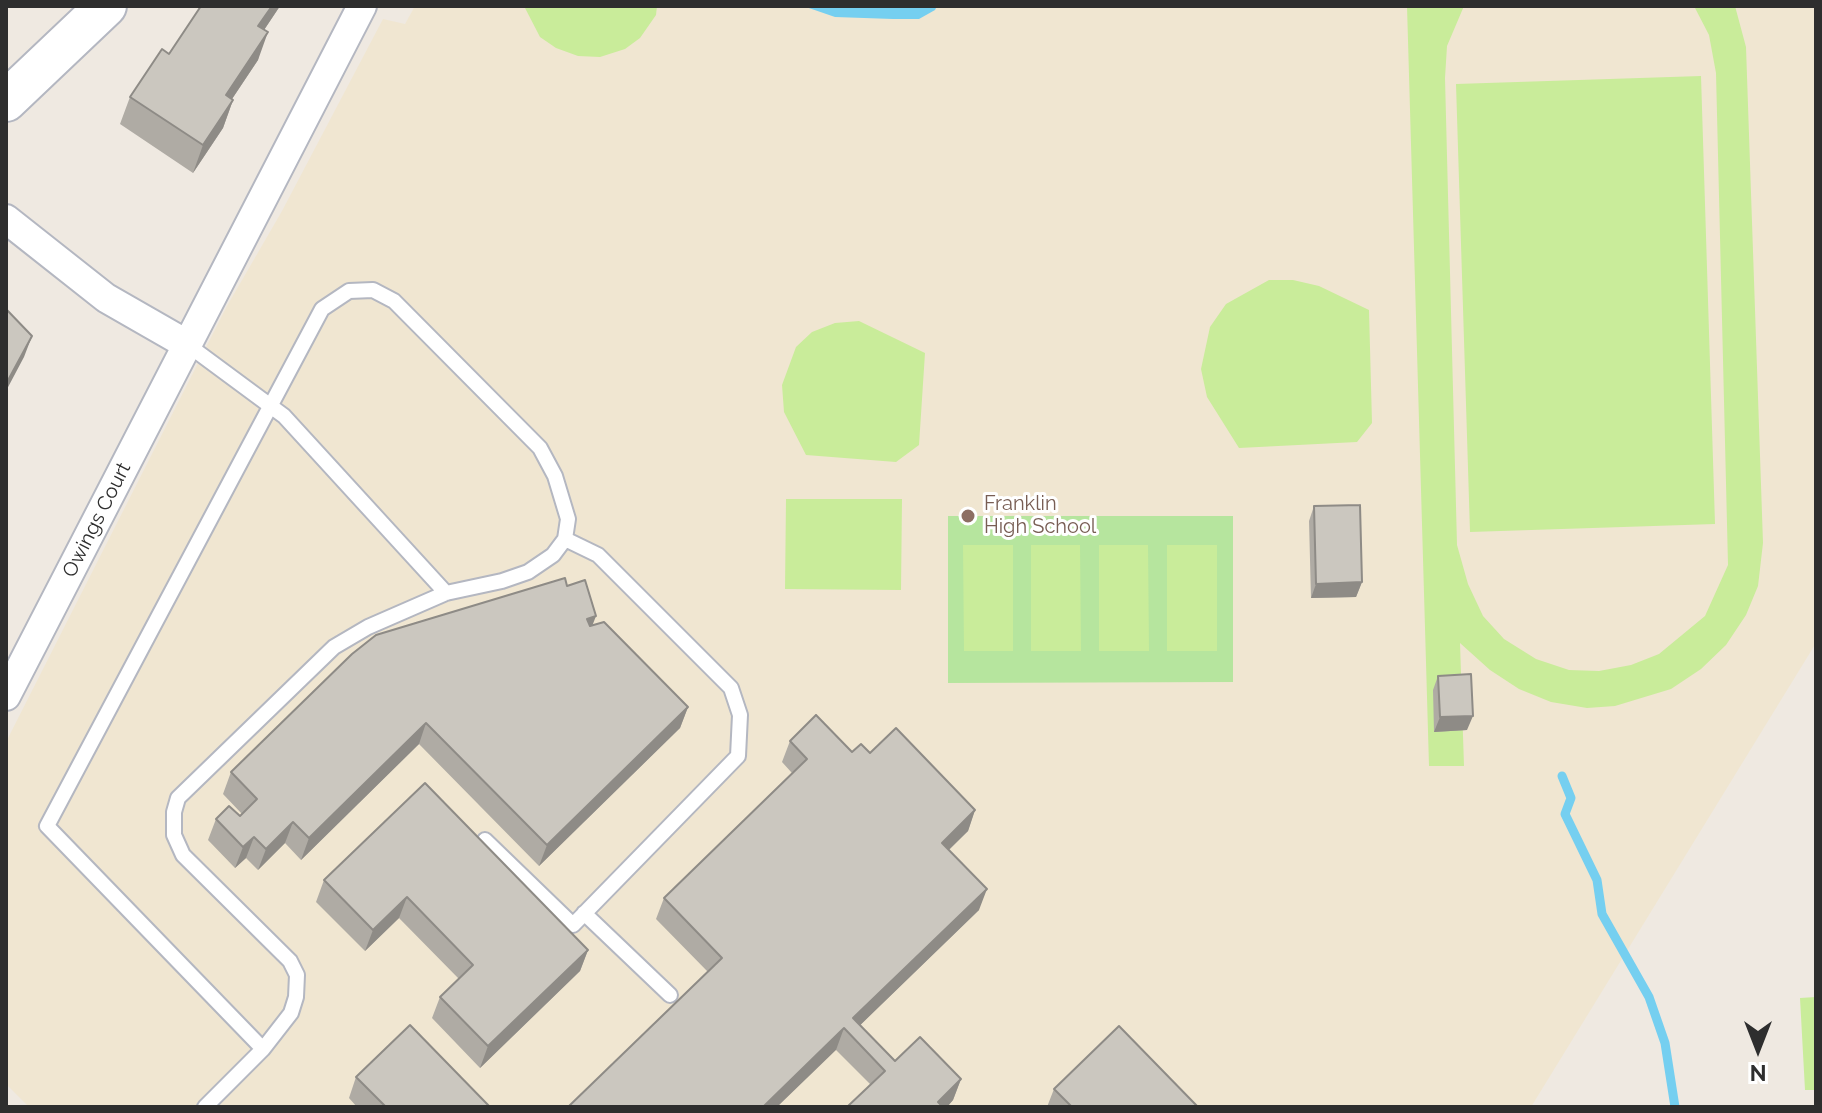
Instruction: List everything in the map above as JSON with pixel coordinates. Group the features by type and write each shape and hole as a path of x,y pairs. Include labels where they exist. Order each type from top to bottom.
{"main road":[{"path":"6,101 106,6"}],"street":[{"name":"Owings Court","path":"6,696 362,6"},
{"path":"6,219 106,298 188,345"}],"lane":[{"path":"205,1107 263,1049 291,1013 296,997 297,975 290,961 183,855 174,835 174,812 178,798 334,647 368,627 446,593 528,572 553,555 565,539 568,519 555,476 540,448 394,301 373,290 349,291 322,309 269,402 47,826 263,1049"},
{"path":"188,345 269,402 446,593"},
{"path":"485,840 573,925 738,756 740,715 731,688 598,555 565,539"},
{"path":"584,913 670,995"}],"shaded area":[{"name":"Franklin High School","path":"415,6 1816,6 1816,643 1531,1107 29,1107 6,1084 6,742 227,306 282,211 383,19 405,24"}],"green space":[{"path":"524,6 657,6 656,15 640,38 625,49 600,57 578,56 556,48 540,37"},
{"path":"1407,6 1464,6 1447,46 1445,78 1457,545 1468,584 1483,616 1504,639 1536,659 1569,670 1599,671 1631,665 1659,654 1705,616 1728,565 1716,73 1709,35 1694,6 1735,6 1746,47 1763,543 1758,586 1746,615 1726,645 1701,669 1671,689 1615,706 1587,708 1551,702 1519,689 1490,670 1460,643 1464,766 1429,766"},
{"path":"1701,76 1715,524 1470,532 1456,84"},
{"path":"1269,280 1293,280 1319,286 1369,310 1372,423 1357,442 1239,448 1207,397 1201,369 1210,327 1226,304"},
{"path":"859,321 925,353 919,445 896,462 806,455 784,412 782,385 796,347 812,332 835,323"},
{"path":"786,499 902,499 901,590 785,589"},
{"path":"948,516 1233,516 1233,682 948,683"},
{"path":"963,545 1013,545 1013,651 964,651"},
{"path":"1031,545 1080,545 1081,651 1031,651"},
{"path":"1099,545 1148,545 1149,651 1099,651"},
{"path":"1167,545 1217,545 1217,651 1167,651"},
{"path":"1816,997 1816,1090 1805,1090 1800,998"}],"water":[{"path":"803,6 937,6 919,19 893,19 835,17"}],"building":[{"path":"201,6 272,6 258,26 268,32 226,95 233,100 203,145 130,97 162,49 169,54"},
{"path":"6,309 32,336 6,384"},
{"path":"1360,505 1362,582 1316,584 1314,506"},
{"path":"565,578 567,586 585,580 596,616 587,619 590,626 604,622 688,707 547,845 426,723 309,838 293,822 266,849 254,837 243,847 216,819 229,806 240,816 257,799 231,772 352,654 376,635"},
{"path":"1471,674 1473,716 1440,717 1438,676"},
{"path":"816,715 852,752 861,744 870,753 896,728 975,810 942,843 987,889 853,1018 895,1061 920,1037 961,1079 938,1102 943,1107 847,1107 885,1071 844,1028 763,1107 568,1107 722,958 664,898 807,759 790,741"},
{"path":"425,783 588,950 488,1046 440,997 473,965 407,897 373,930 324,880"},
{"path":"410,1025 490,1107 386,1107 356,1077"},
{"path":"1119,1026 1198,1107 1072,1107 1054,1089"}],"waterway":[{"path":"1562,776 1571,798 1565,814 1597,880 1602,914 1649,997 1665,1043 1675,1107"}],"place":[{"name":"Franklin High School","path":"968,516"}]}
